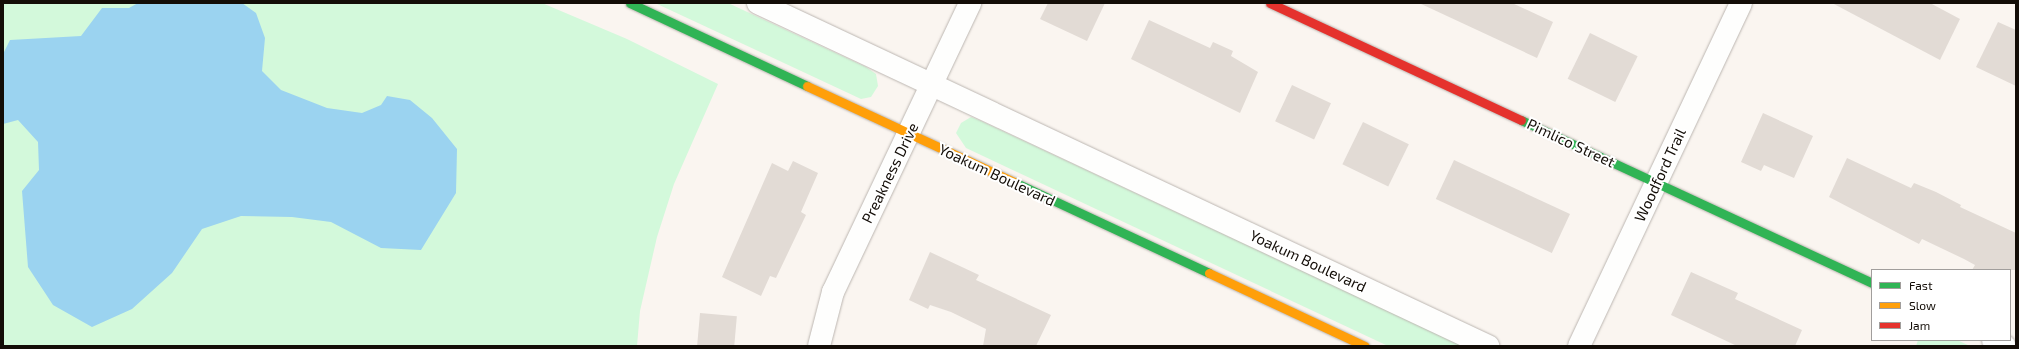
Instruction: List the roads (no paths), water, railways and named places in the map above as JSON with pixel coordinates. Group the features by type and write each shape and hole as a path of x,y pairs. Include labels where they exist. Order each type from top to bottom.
{"street":[{"name":"Yoakum Boulevard","path":"630,3 1364,346"},
{"name":"Yoakum Boulevard","path":"758,3 933,83 1488,346"},
{"name":"Preakness Drive","path":"819,346 833,292 970,3"},
{"name":"Pimlico Street","path":"1270,3 1871,284"},
{"name":"Woodford Trail","path":"1579,346 1657,183 1740,3"},
{"path":"1995,341 2005,346"}],"water":[{"path":"138,3 242,3 256,13 265,38 262,71 281,90 327,108 362,113 381,105 387,96 410,100 432,118 457,149 456,193 421,250 381,248 331,222 292,217 241,216 202,229 172,273 132,309 92,327 53,305 28,267 22,191 39,170 38,142 18,120 3,124 3,54 10,40 81,36 102,8 129,8"}]}
